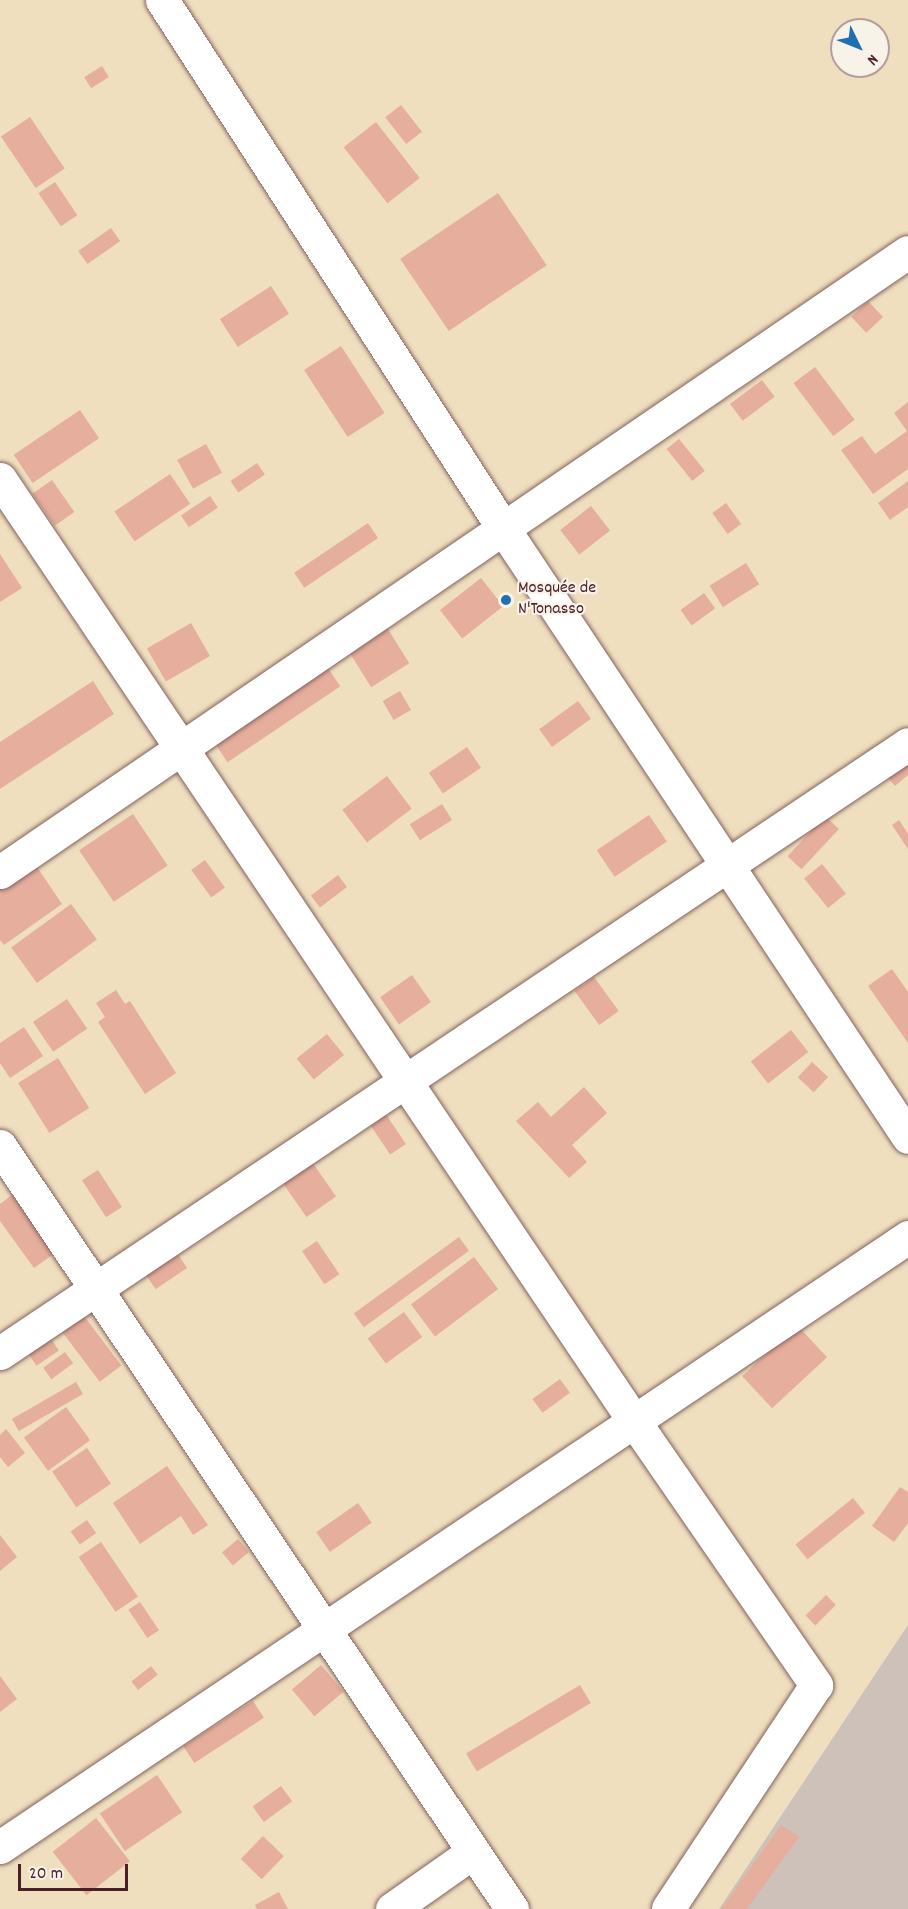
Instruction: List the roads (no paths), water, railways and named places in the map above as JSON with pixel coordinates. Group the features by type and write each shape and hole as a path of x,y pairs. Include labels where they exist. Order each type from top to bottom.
{"street":[{"path":"162,0 503,528 908,1137"},
{"path":"0,872 908,252"},
{"path":"0,479 634,1420 816,1685 668,1909"},
{"path":"0,1353 908,744"},
{"path":"0,1146 512,1909"},
{"path":"0,1847 908,1237"},
{"path":"392,1909 474,1852"}],"place":[{"name":"Mosquée de N'Tonasso","path":"506,600"}]}
